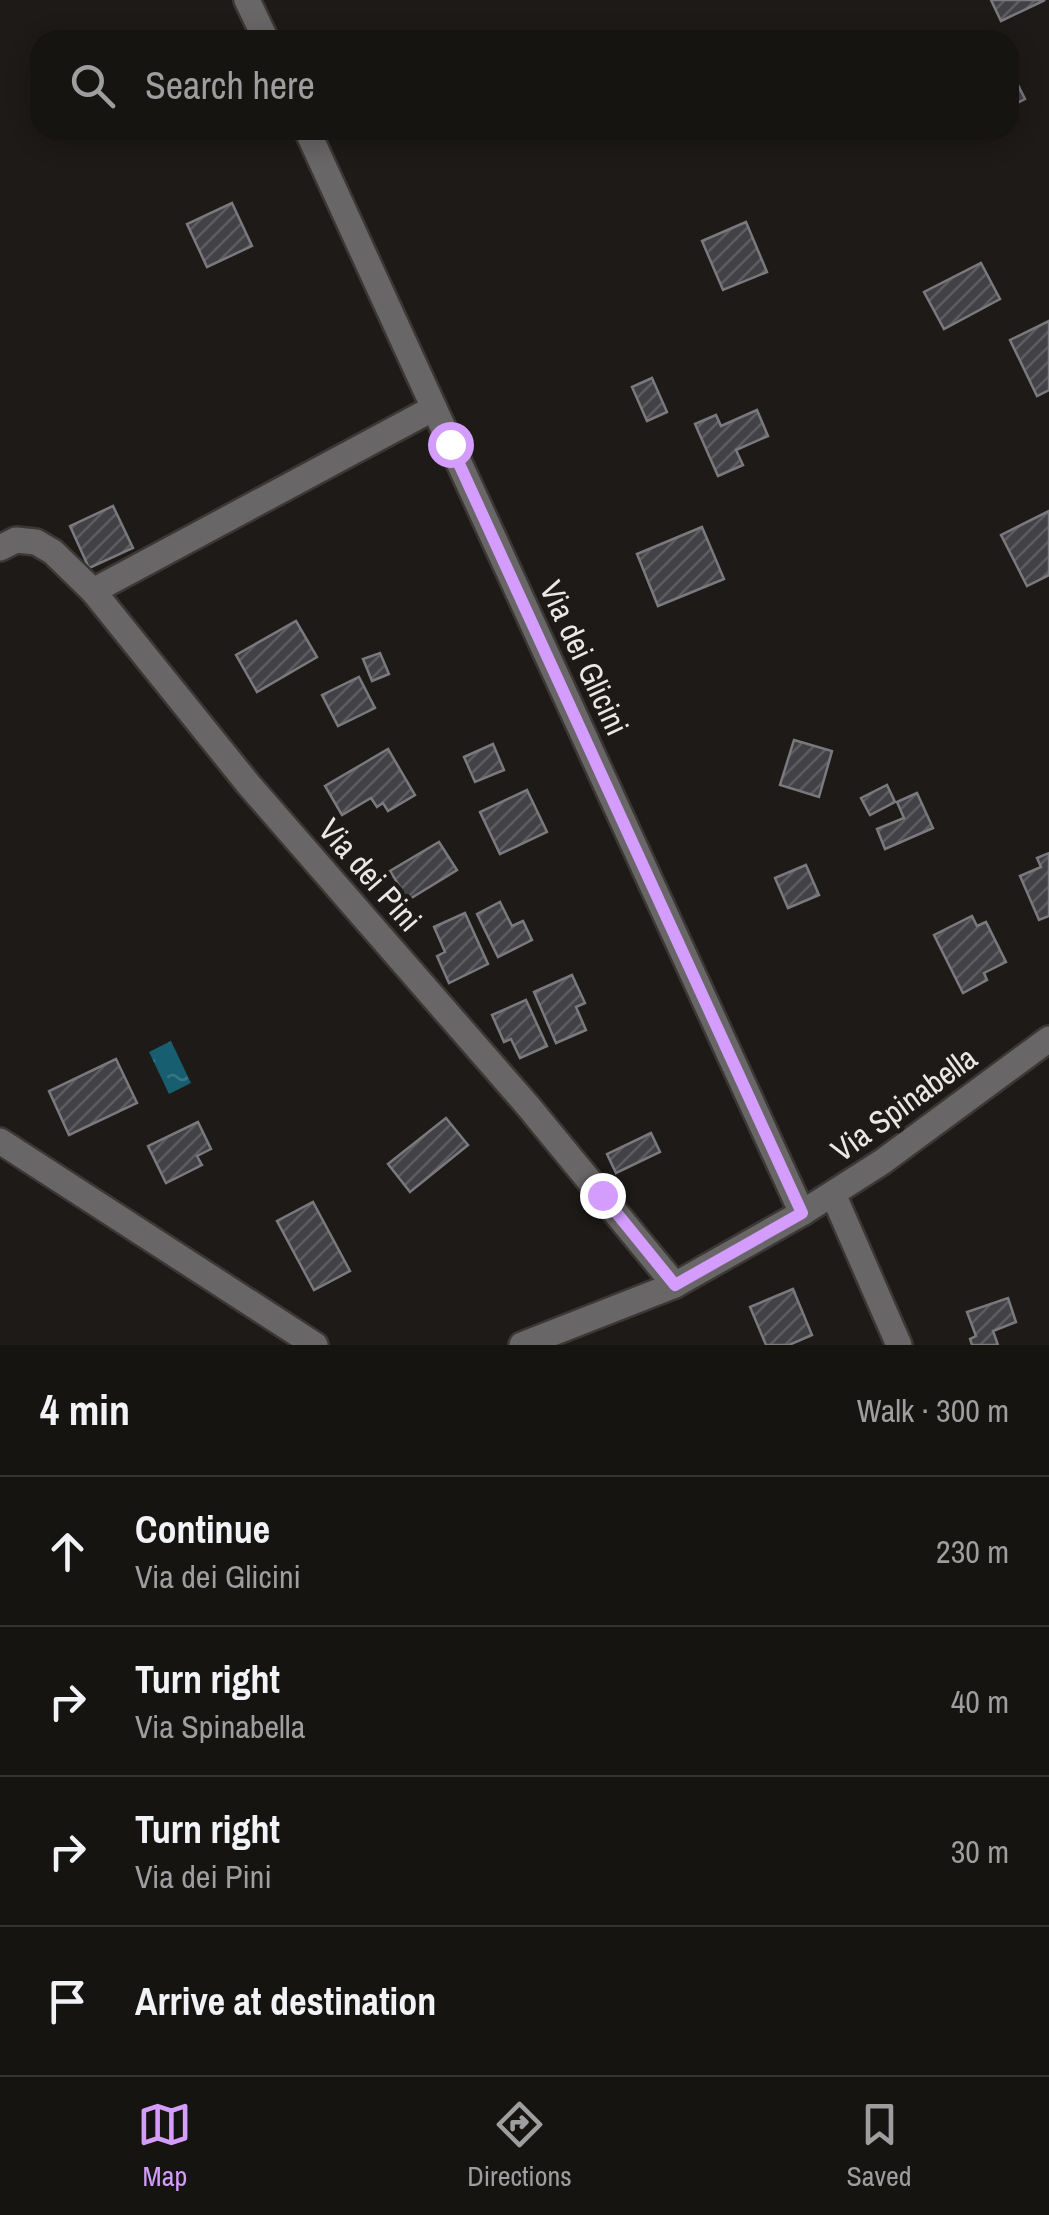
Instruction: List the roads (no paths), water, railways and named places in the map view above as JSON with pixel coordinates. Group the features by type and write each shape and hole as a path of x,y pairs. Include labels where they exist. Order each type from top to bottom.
{"street":[{"path":"247,0 261,30"},
{"name":"Via dei Glicini","path":"312,140 802,1213"},
{"path":"92,591 434,408"},
{"name":"Via dei Pini","path":"0,548 20,540 36,542 61,559 92,591 240,775 528,1106 675,1285"},
{"name":"Via Spinabella","path":"522,1345 675,1285 802,1213 882,1162 1049,1039"},
{"path":"0,1141 315,1345"},
{"path":"833,1194 899,1345"}],"water":[{"path":"171,1041 191,1083 169,1094 149,1052"}]}
